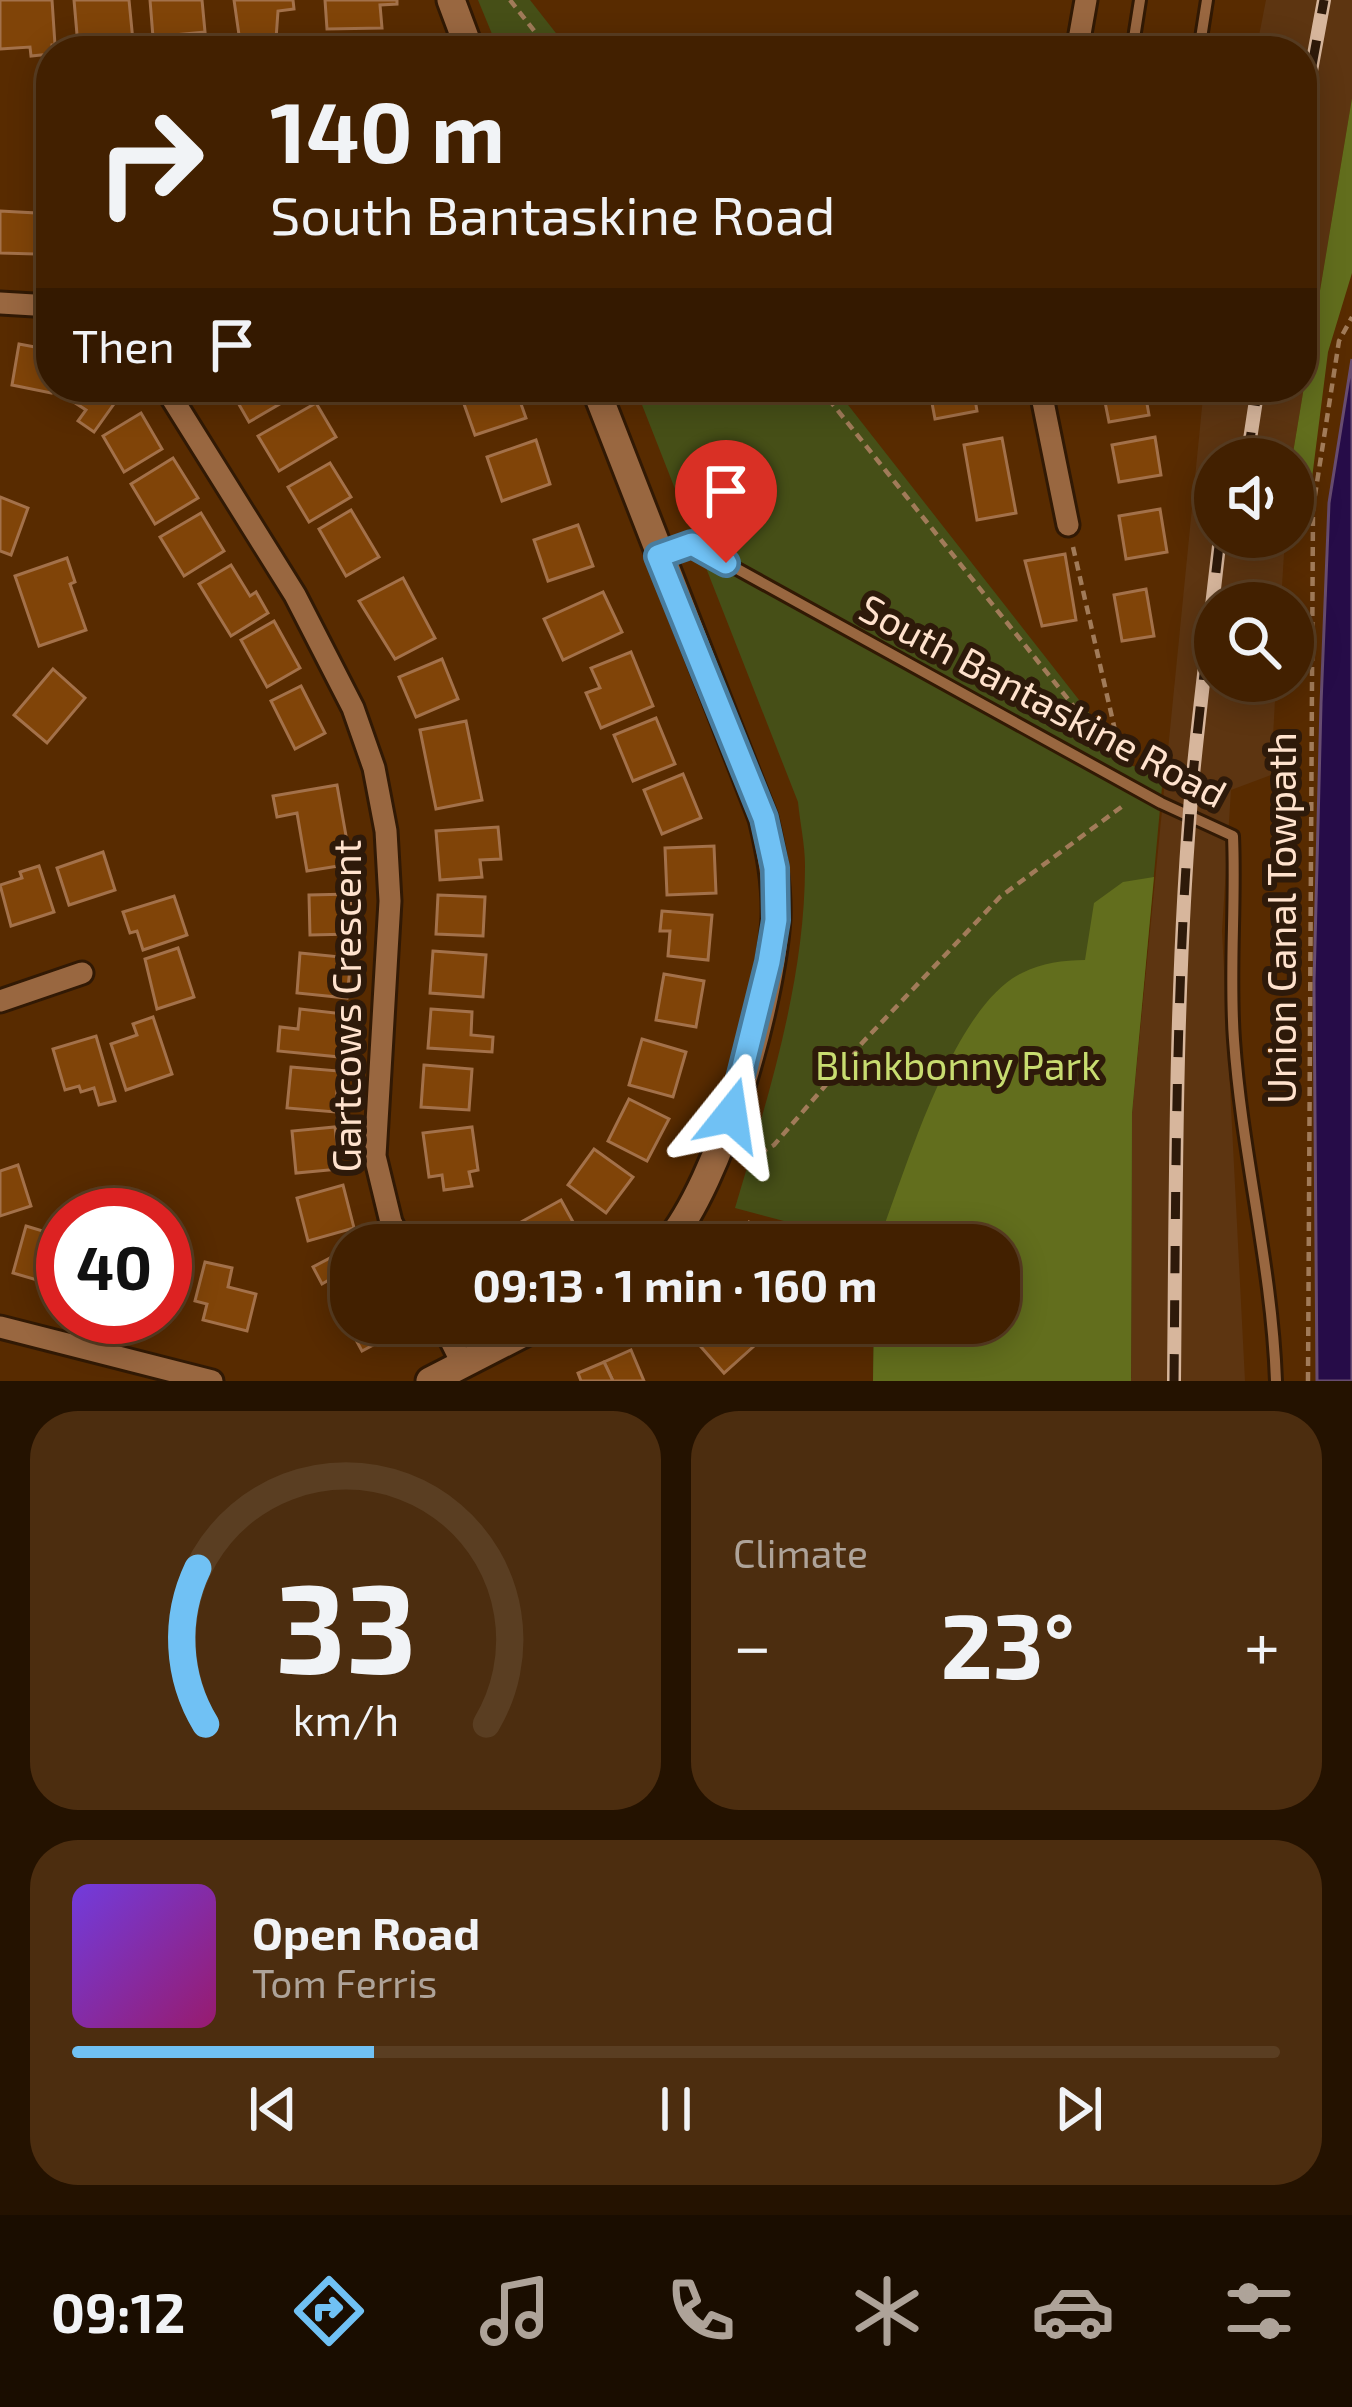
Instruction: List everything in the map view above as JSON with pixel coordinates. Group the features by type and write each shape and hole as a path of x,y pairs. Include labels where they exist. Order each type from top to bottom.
{"street":[{"path":"451,0 464,36"},
{"path":"1080,36 1086,0"},
{"path":"0,303 36,305"},
{"name":"Gartcows Crescent","path":"175,402 295,596 353,708 374,768 386,831 390,901 375,1156 392,1224"},
{"path":"601,402 764,818 775,868 776,920 731,1115 704,1186 680,1224"},
{"path":"1043,402 1068,525"},
{"path":"1033,479 1058,474"},
{"path":"0,1001 82,973"},
{"path":"3,1326 212,1381"},
{"path":"453,1373 505,1344"}],"lane":[{"path":"1134,36 1140,0"},
{"path":"1201,36 1207,0"},
{"name":"South Bantaskine Road","path":"658,556 692,544 1142,791 1233,836 1234,1040 1241,1115 1264,1250 1276,1381"}],"path":[{"path":"510,0 538,36"},
{"name":"Union Canal Towpath","path":"1308,1381 1313,508 1339,341 1352,317"},
{"path":"830,402 1115,758 1117,739 1068,525"},
{"path":"704,1186 774,1145 863,1042 1000,898 1142,791"}],"shaded area":[{"path":"1266,0 1352,0 1352,98 1317,309 1317,36 1259,36"},
{"path":"1352,359 1352,1381 1317,1381 1314,983 1321,704 1329,503"},
{"path":"1203,402 1301,402 1295,438 1199,438"},
{"path":"1194,488 1194,558 1284,558 1282,582 1194,582 1194,702 1275,702 1271,775 1231,790 1222,931 1245,1381 1131,1381 1132,1113"}],"green space":[{"path":"478,0 530,0 558,36 493,36"},
{"path":"1352,98 1352,273 1328,352 1314,462 1314,438 1295,438 1301,402 1317,402 1317,309"},
{"name":"Blinkbonny Park","path":"641,402 846,402 1130,765 1163,776 1132,1113 1131,1381 873,1381 874,1344 1020,1344 1020,1224 796,1224 735,1208 792,996 803,909 798,802"},
{"path":"1154,877 1132,1113 1131,1381 873,1381 874,1344 1020,1344 1020,1224 885,1224 934,1095 973,1020 1022,973 1085,960 1094,903 1123,882"}],"building":[{"path":"0,0 52,0 54,36 36,36 36,56 31,56 30,47 0,49"},
{"path":"74,0 129,0 133,36 77,36"},
{"path":"150,0 202,0 205,32 153,36"},
{"path":"234,0 293,0 294,9 278,11 276,36 239,36"},
{"path":"325,0 397,0 397,4 380,5 382,28 327,29"},
{"path":"0,211 36,213 35,254 0,253"},
{"path":"19,344 36,347 36,390 12,385"},
{"path":"74,402 115,402 94,432 78,421 86,410"},
{"path":"238,402 283,402 249,422"},
{"path":"463,402 520,402 526,418 475,435"},
{"path":"932,402 976,402 977,411 935,419"},
{"path":"1105,402 1147,402 1149,415 1109,422"},
{"path":"316,403 336,437 279,471 258,436"},
{"path":"141,413 162,449 124,472 103,436"},
{"path":"1155,437 1161,475 1119,482 1112,445"},
{"path":"1002,438 1016,513 977,520 964,445"},
{"path":"536,440 550,484 502,501 487,457"},
{"path":"173,458 198,498 155,524 131,484"},
{"path":"330,463 351,497 309,522 288,487"},
{"path":"0,497 28,508 11,555 0,551"},
{"path":"1160,509 1167,552 1126,559 1119,516"},
{"path":"351,510 379,557 346,576 319,529"},
{"path":"201,513 224,551 184,576 160,537"},
{"path":"578,525 593,566 548,581 534,540"},
{"path":"1065,554 1076,620 1042,626 1025,561"},
{"path":"67,558 75,582 70,584 86,630 39,646 15,576"},
{"path":"231,565 250,596 256,592 268,613 231,636 199,584"},
{"path":"403,578 435,638 395,659 359,601"},
{"path":"1146,589 1154,636 1122,641 1114,595"},
{"path":"603,592 622,632 563,660 544,619"},
{"path":"274,621 300,668 267,687 241,640"},
{"path":"631,652 653,706 601,728 586,693 600,688 591,668"},
{"path":"442,659 458,699 416,717 399,677"},
{"path":"53,669 85,698 47,743 14,715"},
{"path":"301,686 325,733 295,749 271,701"},
{"path":"656,718 675,764 633,781 614,735"},
{"path":"466,721 482,800 436,809 420,730"},
{"path":"683,774 701,818 662,834 644,790"},
{"path":"337,785 351,864 307,871 297,813 277,817 273,796"},
{"path":"498,827 501,859 480,860 482,877 440,880 436,831"},
{"path":"714,846 716,893 667,895 665,848"},
{"path":"103,852 115,890 69,905 57,868"},
{"path":"39,866 54,912 11,926 0,885"},
{"path":"351,894 352,934 310,935 309,895"},
{"path":"438,895 485,897 483,936 436,934"},
{"path":"174,896 187,935 143,950 123,912"},
{"path":"662,911 712,915 708,960 668,956 670,931 660,931"},
{"path":"178,948 194,997 157,1009 145,959"},
{"path":"433,951 486,955 483,997 430,993"},
{"path":"300,953 351,958 347,998 297,993"},
{"path":"664,974 704,981 696,1027 656,1020"},
{"path":"300,1009 344,1014 340,1057 278,1051 280,1027 298,1029"},
{"path":"431,1009 472,1012 471,1035 493,1037 492,1052 428,1048"},
{"path":"153,1017 172,1074 126,1090 111,1044 137,1035 133,1024"},
{"path":"96,1036 115,1101 99,1105 94,1088 65,1090 53,1049"},
{"path":"642,1039 686,1052 673,1097 629,1085"},
{"path":"424,1065 472,1069 469,1110 421,1107"},
{"path":"291,1067 339,1071 335,1112 287,1108"},
{"path":"629,1099 669,1119 647,1161 608,1141"},
{"path":"335,1127 340,1169 296,1173 292,1131"},
{"path":"472,1127 478,1170 469,1172 472,1186 444,1190 442,1175 429,1177 423,1133"},
{"path":"594,1149 633,1177 606,1213 568,1185"},
{"path":"18,1165 31,1206 0,1216 0,1171"},
{"path":"343,1185 353,1224 330,1224 330,1235 308,1241 297,1198"},
{"path":"561,1200 574,1224 522,1224"},
{"path":"26,1226 36,1229 36,1280 13,1273"},
{"path":"330,1258 330,1279 322,1284 313,1267"},
{"path":"205,1262 232,1268 228,1287 256,1294 247,1331 203,1320 207,1304 195,1301"},
{"path":"698,1344 750,1344 753,1347 724,1373"},
{"path":"631,1350 644,1381 613,1381 604,1362"},
{"path":"604,1362 613,1381 581,1381 578,1373"}],"railway":[{"path":"1317,38 1324,0"},
{"path":"1250,438 1256,402"},
{"path":"1174,1381 1183,926 1193,775 1218,558"}],"route":[{"path":"726,563 692,544 658,556 764,818 775,868 776,920 769,962 731,1115"}]}
